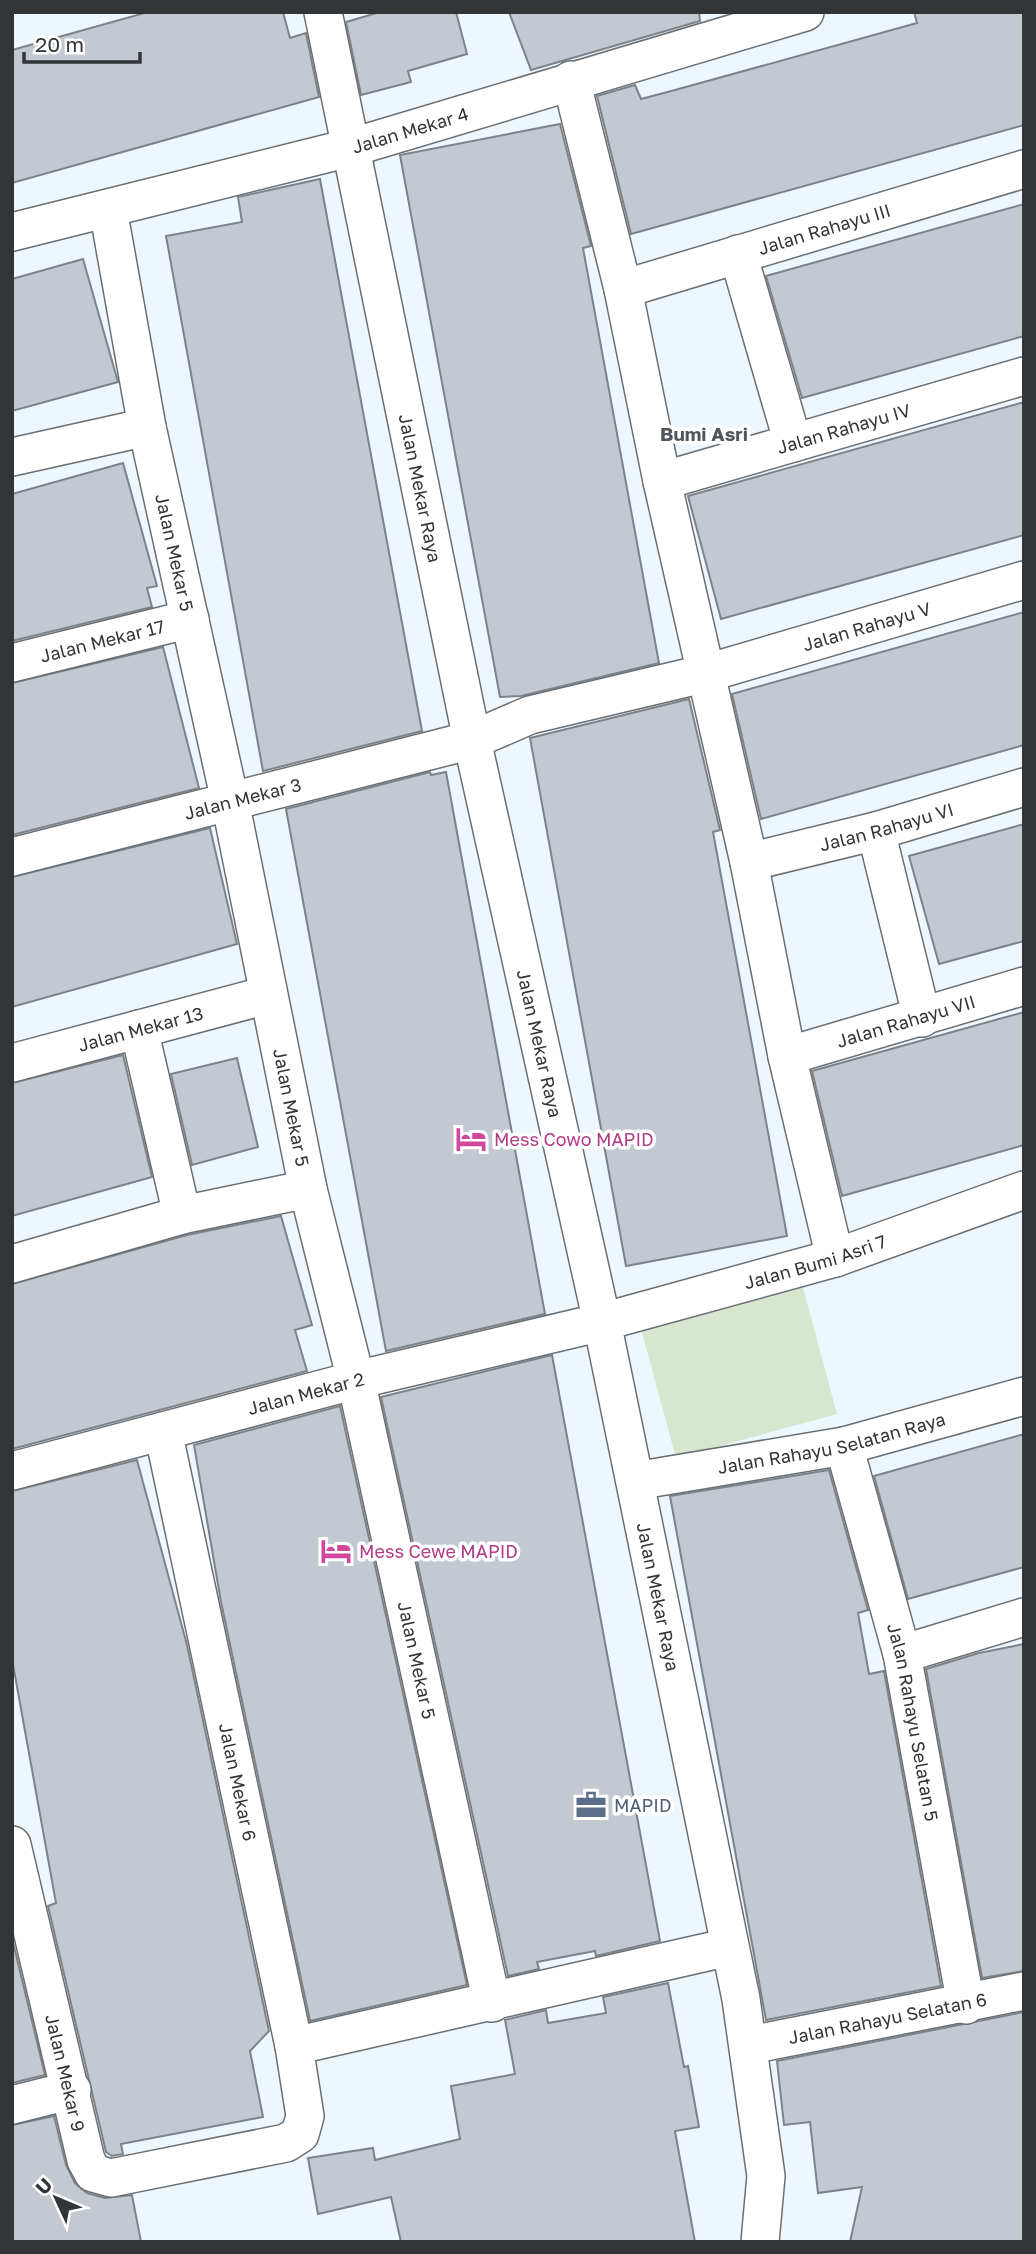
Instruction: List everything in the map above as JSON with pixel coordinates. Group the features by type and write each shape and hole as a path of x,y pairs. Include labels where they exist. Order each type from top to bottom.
{"street":[{"name":"Jalan Mekar Raya","path":"323,12 353,147 384,317 472,740 602,1322 750,2045 766,2176 760,2242"},
{"name":"Jalan Mekar 4","path":"12,232 353,147 571,80 717,25 805,12"},
{"path":"571,80 623,289 662,481 749,862 787,1056 835,1258"},
{"name":"Jalan Rahayu III","path":"623,289 1024,169"},
{"name":"Jalan Mekar 5","path":"108,209 147,426 230,801 308,1189 356,1380 492,2003"},
{"path":"738,254 793,443"},
{"name":"Jalan Rahayu IV","path":"662,481 1024,376"},
{"path":"12,457 147,426"},
{"name":"Jalan Rahayu V","path":"472,740 530,715 707,673 1024,580"},
{"name":"Jalan Mekar 17","path":"12,663 190,619"},
{"name":"Jalan Mekar 3","path":"12,858 472,740"},
{"name":"Jalan Rahayu VI","path":"749,862 876,831 1024,787"},
{"path":"876,831 922,1018"},
{"name":"Jalan Rahayu VII","path":"787,1056 1024,986"},
{"name":"Jalan Mekar 13","path":"12,1063 267,995"},
{"path":"139,1029 182,1215"},
{"path":"12,1264 182,1215 308,1189"},
{"name":"Jalan Bumi Asri 7","path":"602,1322 835,1258 1024,1190"},
{"name":"Jalan Mekar 2","path":"12,1471 356,1380 602,1322"},
{"name":"Jalan Rahayu Selatan Raya","path":"635,1481 844,1446 1024,1396"},
{"name":"Jalan Mekar 6","path":"163,1431 294,2046 305,2116 300,2134"},
{"name":"Jalan Rahayu Selatan 5","path":"844,1446 902,1654 966,2005"},
{"path":"902,1654 1024,1617"},
{"name":"Jalan Mekar 9","path":"12,1845 16,1885 72,2090 86,2160 93,2173 111,2178 286,2143 300,2134"},
{"path":"294,2046 729,1947"},
{"name":"Jalan Rahayu Selatan 6","path":"750,2045 966,2005 1024,1991"},
{"path":"12,2105 72,2090"}],"green space":[{"path":"801,1280 837,1414 676,1458 640,1325"}],"building":[{"path":"148,12 283,12 290,38 306,33 319,97 12,183 12,50"},
{"path":"380,12 456,12 467,54 408,71 411,82 361,95 346,22"},
{"path":"509,12 699,12 700,21 531,70"},
{"path":"914,12 1024,12 1024,125 631,234 597,96 635,85 641,99 675,90 917,23"},
{"path":"560,124 591,246 583,248 659,663 521,696 500,697 400,155"},
{"path":"320,179 422,731 263,771 166,236 242,222 238,197"},
{"path":"1024,204 1024,336 802,398 766,276"},
{"path":"83,259 118,382 12,411 12,279"},
{"path":"1024,402 1024,535 721,619 688,496"},
{"path":"123,463 157,586 147,588 152,607 12,641 12,494"},
{"path":"1024,612 1024,745 761,819 732,694"},
{"path":"163,647 199,788 12,835 12,683"},
{"path":"689,699 720,830 713,832 787,1236 626,1266 530,738"},
{"path":"430,772 431,775 446,772 545,1314 386,1351 286,809"},
{"path":"1024,824 1024,941 939,964 909,856"},
{"path":"210,828 237,944 12,1007 12,877"},
{"path":"1024,1012 1024,1145 842,1196 812,1071"},
{"path":"123,1055 152,1177 12,1216 12,1083"},
{"path":"237,1058 258,1147 192,1165 171,1074"},
{"path":"281,1216 312,1325 295,1330 307,1371 12,1449 12,1284 187,1235"},
{"path":"552,1355 660,1941 596,1956 595,1951 537,1962 539,1969 508,1976 381,1397"},
{"path":"340,1406 467,1985 310,2021 221,1602 194,1445"},
{"path":"1024,1434 1024,1567 908,1599 874,1476"},
{"path":"137,1460 187,1645 269,2031 250,2051 263,2117 121,2144 123,2154 112,2156 106,2152 48,1906 56,1903 12,1659 12,1491"},
{"path":"829,1470 868,1610 858,1613 869,1674 884,1671 941,1986 766,2020 670,1496"},
{"path":"1024,1644 1024,1971 982,1978 926,1669 979,1653"},
{"path":"12,1938 45,2075 12,2083"},
{"path":"668,1983 699,2127 675,2131 695,2242 401,2242 391,2197 318,2214 308,2158 373,2148 375,2160 460,2139 451,2086 515,2074 505,2020 546,2010 548,2023 606,2013 603,1997"},
{"path":"1024,2012 1024,2242 850,2242 862,2187 818,2193 810,2122 784,2125 777,2061"},
{"path":"54,2116 66,2165 75,2183 87,2193 105,2198 132,2195 141,2242 12,2242 12,2125"}],"place":[{"name":"Mess Cowo MAPID","path":"471,1139"},
{"name":"Mess Cewe MAPID","path":"336,1551"},
{"name":"MAPID","path":"591,1805"}],"district":[{"name":"Bumi Asri","path":"704,433"}]}
